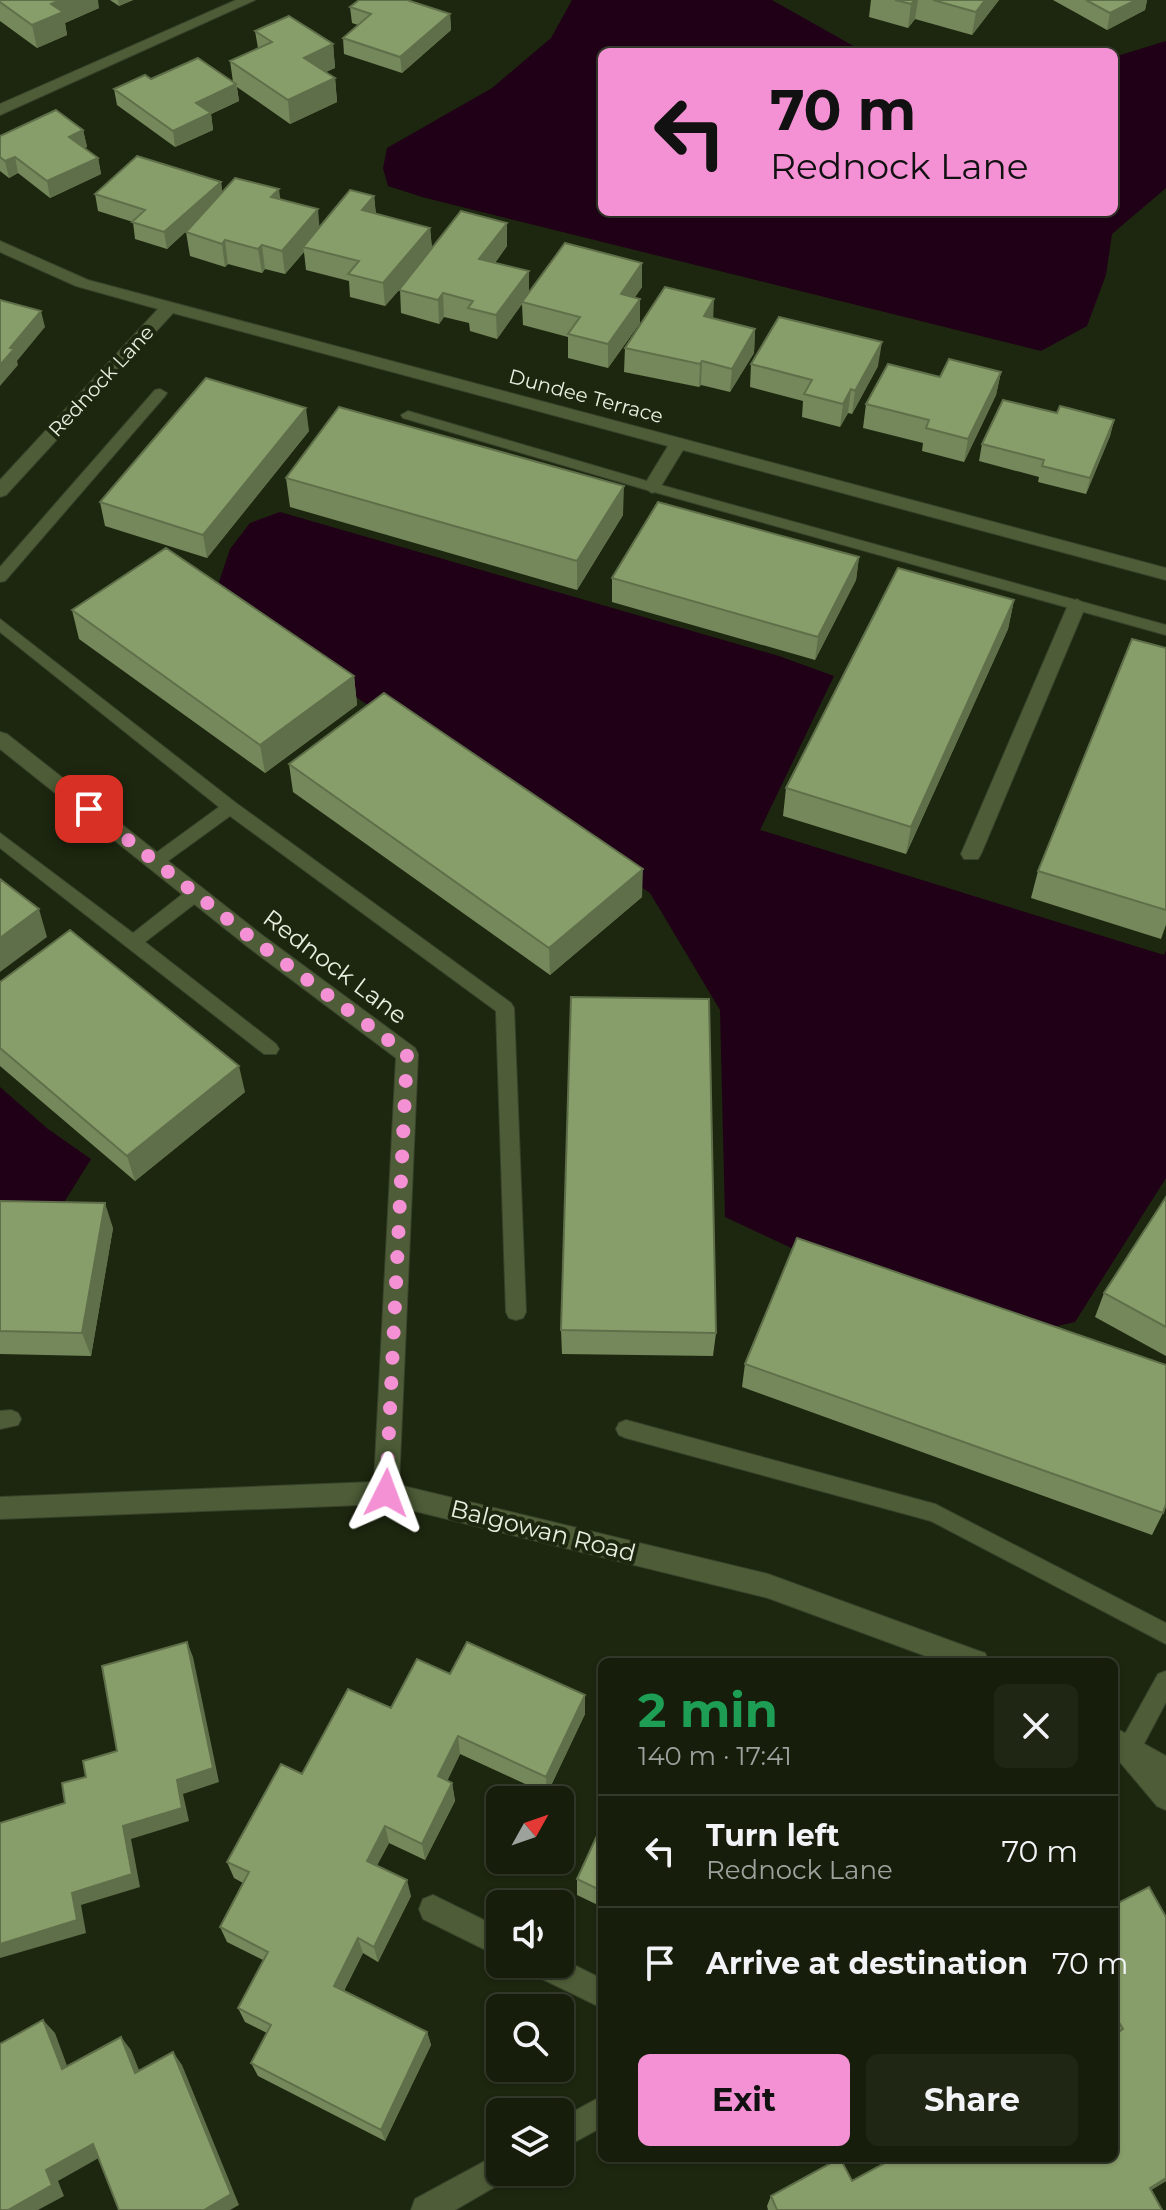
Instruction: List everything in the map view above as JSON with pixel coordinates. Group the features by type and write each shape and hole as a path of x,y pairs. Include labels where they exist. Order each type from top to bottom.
{"street":[{"path":"0,110 248,0"},
{"name":"Dundee Terrace","path":"0,246 82,283 1166,574"},
{"name":"Rednock Lane","path":"0,491 169,307"},
{"path":"652,487 678,444"},
{"path":"971,854 1077,605"},
{"name":"Rednock Lane","path":"0,739 195,894 407,1054 386,1493"},
{"name":"Balgowan Road","path":"0,1508 386,1493 768,1586 965,1658"},
{"path":"1121,1744 1166,1771"},
{"path":"1121,1744 1166,1797"},
{"path":"433,1909 486,1936"},
{"path":"570,1978 598,1992"},
{"path":"574,2127 598,2113"},
{"path":"426,2210 486,2176"}],"lane":[{"path":"0,577 160,393"},
{"path":"408,415 652,487 1166,630"},
{"path":"0,624 230,807 505,1008 516,1312"},
{"path":"155,862 230,807"},
{"path":"0,839 270,1049"},
{"path":"133,942 195,894"},
{"path":"626,1429 935,1513 1166,1634"},
{"path":"1121,1744 1166,1681"}],"shaded area":[{"path":"572,0 772,0 857,48 598,48 598,216 1118,216 1118,56 1166,41 1166,188 1112,234 1106,275 1087,326 1041,351 388,186 383,168 387,148 492,88 551,38"},
{"path":"280,512 779,656 834,676 760,830 1164,955 1166,950 1166,1178 1075,1322 1031,1332 836,1269 725,1217 720,1010 650,893 299,659 214,597 230,549 250,523"},
{"path":"0,1087 48,1129 91,1159 60,1209 0,1209"}],"building":[{"path":"0,0 60,0 51,4 63,12 32,25"},
{"path":"359,0 407,0 450,14 400,57 343,38 371,14 350,7"},
{"path":"933,0 985,0 976,12"},
{"path":"1086,0 1136,0 1110,13"},
{"path":"289,16 333,44 304,58 335,78 288,100 230,61 272,42 255,31"},
{"path":"198,58 236,84 196,103 211,113 173,131 114,89 145,75 151,79"},
{"path":"56,110 83,130 69,137 98,158 47,181 15,157 5,161 0,157 0,136"},
{"path":"137,156 221,182 164,232 132,222 145,210 95,194"},
{"path":"235,178 279,189 271,197 318,209 282,251 262,245 258,249 225,240 222,244 186,232"},
{"path":"350,190 374,196 362,210 430,228 383,283 348,274 359,261 303,247"},
{"path":"461,211 507,223 479,259 529,271 496,315 468,308 473,301 443,293 438,300 399,290"},
{"path":"565,243 642,263 621,294 640,299 608,344 568,334 580,317 522,302"},
{"path":"665,287 714,299 704,316 755,329 732,369 625,348"},
{"path":"0,300 41,311 0,365"},
{"path":"779,317 882,342 855,391 851,389 843,404 804,394 812,380 751,364"},
{"path":"949,359 1001,372 968,439 926,428 929,420 866,404 888,364 940,377"},
{"path":"206,378 306,408 203,535 100,502"},
{"path":"1003,400 1057,413 1060,406 1114,420 1090,478 1042,466 1044,460 982,444"},
{"path":"339,407 624,486 577,561 286,478"},
{"path":"658,502 859,557 818,637 612,578"},
{"path":"166,548 354,676 260,745 72,610"},
{"path":"898,568 1014,600 911,827 786,788"},
{"path":"1132,639 1166,648 1166,910 1038,871"},
{"path":"384,693 643,869 549,948 289,764"},
{"path":"0,879 39,909 0,938"},
{"path":"70,930 239,1066 127,1156 0,1048 0,982"},
{"path":"571,997 709,999 716,1333 561,1330"},
{"path":"1166,1197 1166,1327 1104,1293"},
{"path":"0,1201 105,1203 82,1333 0,1331"},
{"path":"797,1238 1166,1365 1166,1504 1163,1513 745,1364"},
{"path":"187,1642 213,1768 177,1780 182,1808 123,1826 132,1874 72,1893 77,1920 0,1944 0,1823 65,1803 62,1783 86,1777 83,1761 117,1751 102,1666"},
{"path":"467,1642 585,1695 546,1777 458,1736 438,1776 452,1783 422,1844 385,1826 367,1861 407,1880 374,1947 358,1938 334,1986 427,2032 381,2130 251,2063 271,2025 238,2008 268,1952 220,1927 249,1872 227,1862 281,1764 302,1774 348,1689 391,1708 417,1659 450,1674"},
{"path":"598,1834 598,1889 577,1879"},
{"path":"1149,1887 1166,1917 1166,2178 1150,2188 1162,2210 777,2210 771,2196 833,2162 842,2162 852,2181 887,2162 1118,2162 1118,2032 1123,2029 1118,2021 1118,1903"},
{"path":"43,2020 62,2069 121,2037 135,2073 173,2052 231,2194 204,2210 119,2210 93,2144 46,2170 52,2185 8,2210 0,2210 0,2044"}],"route":[{"path":"89,809 255,941 407,1054 386,1493"}]}
